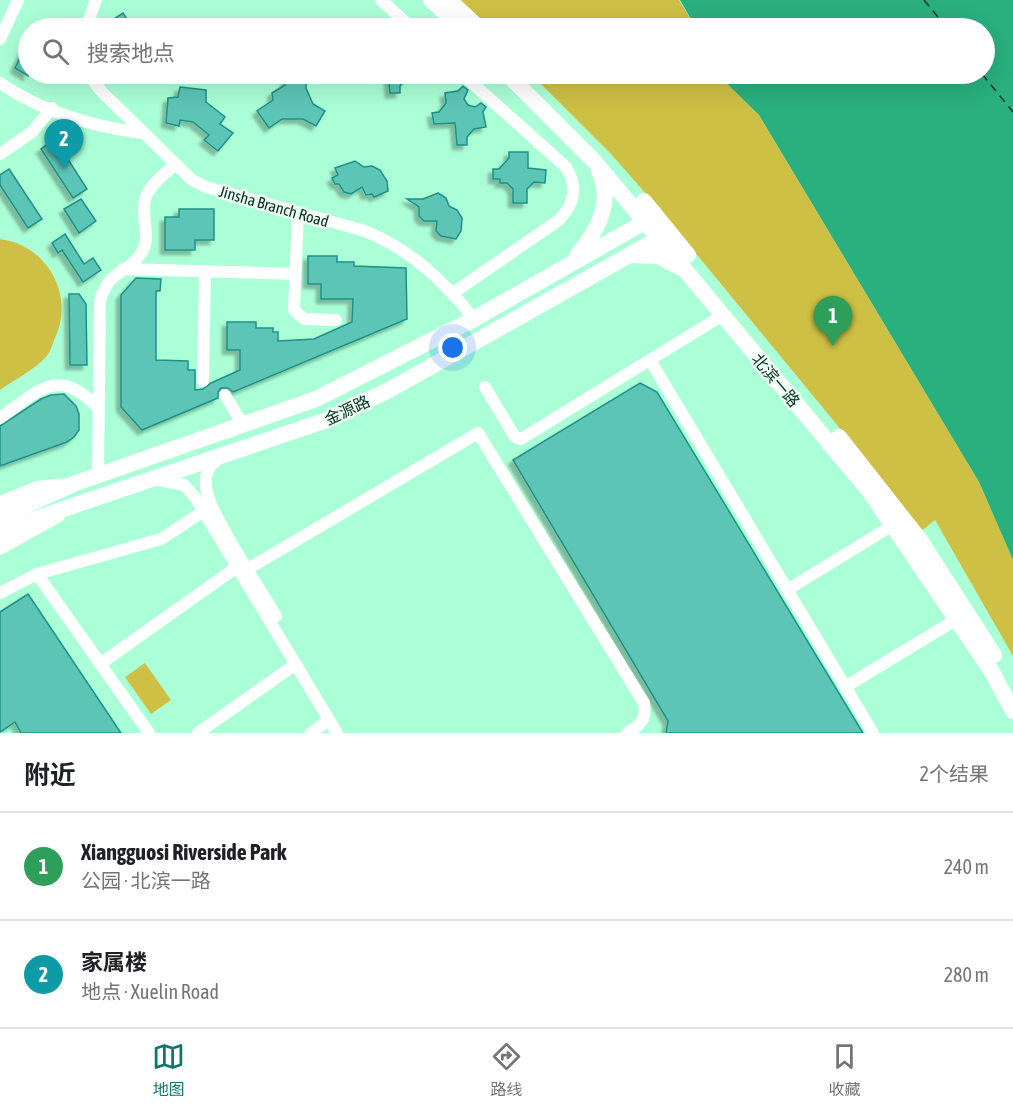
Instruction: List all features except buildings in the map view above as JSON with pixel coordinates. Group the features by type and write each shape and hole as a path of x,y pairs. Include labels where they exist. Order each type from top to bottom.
{"main road":[{"path":"431,0 451,18"},
{"path":"448,0 468,18"},
{"name":"北滨一路","path":"517,84 651,218"},
{"name":"北滨一路","path":"533,84 604,155 664,235 880,486 920,540 999,663 1013,690"},
{"path":"571,264 591,239 603,213 605,183 595,162"},
{"name":"金源路","path":"0,517 76,483 316,399 474,319 651,218"},
{"name":"北滨一路","path":"664,235 686,271 870,492 992,672 1013,711"},
{"name":"金源路","path":"0,534 24,523 219,457 347,410 389,390 664,235"},
{"path":"629,255 658,256 686,271"},
{"path":"571,264 578,265 584,272 578,284"}],"street":[{"path":"0,39 18,0"},
{"path":"90,18 96,0"},
{"path":"381,0 401,18"},
{"path":"0,83 52,108 100,126 142,133"},
{"name":"Jinsha Branch Road","path":"96,84 174,165 206,187 365,231 388,241 409,254 453,293 474,319"},
{"path":"453,293 560,220 570,209 574,196 574,181 566,167 473,84"},
{"path":"0,154 32,132 52,108"},
{"path":"98,476 100,301 108,280 142,251 146,240 144,204 146,195 174,165"},
{"path":"298,213 293,304 298,316 304,320 336,321"},
{"path":"123,269 295,274"},
{"path":"203,381 205,271"},
{"path":"485,387 515,437 521,439 723,315"},
{"path":"650,360 873,733"},
{"path":"0,418 40,391 63,385 74,386 84,392 98,408"},
{"path":"225,395 243,425"},
{"path":"100,664 242,569 478,433 644,703 645,718 627,733"},
{"path":"219,457 208,467 206,475 210,503 242,569 296,664 329,720 343,733"},
{"path":"152,479 173,480 184,485 204,511 343,733"},
{"path":"0,502 37,487 76,483"},
{"path":"0,549 84,502"},
{"path":"0,593 23,579 37,574 161,539 204,511"},
{"path":"787,590 893,525"},
{"path":"37,574 149,733"},
{"path":"845,687 957,619"},
{"path":"198,733 296,664"},
{"path":"311,733 329,720"}],"shaded area":[{"path":"457,0 679,0 690,18 476,18"},
{"path":"680,0 1013,0 1013,560 979,482 759,115 727,84 995,84 995,18 690,18"},
{"path":"541,84 727,84 759,115 979,482 1013,560 1013,656 935,520 920,532 884,482 661,211 611,154"},
{"path":"0,239 17,243 32,251 44,262 59,291 62,307 60,324 47,355 30,371 0,390"},
{"path":"145,663 171,700 151,714 125,677"}],"ferry route":[{"path":"924,0 939,18"},
{"path":"990,84 1013,112"}],"place":[{"name":"家属楼","path":"64,169"},
{"name":"Xiangguosi Riverside Park","path":"833,346"}]}
